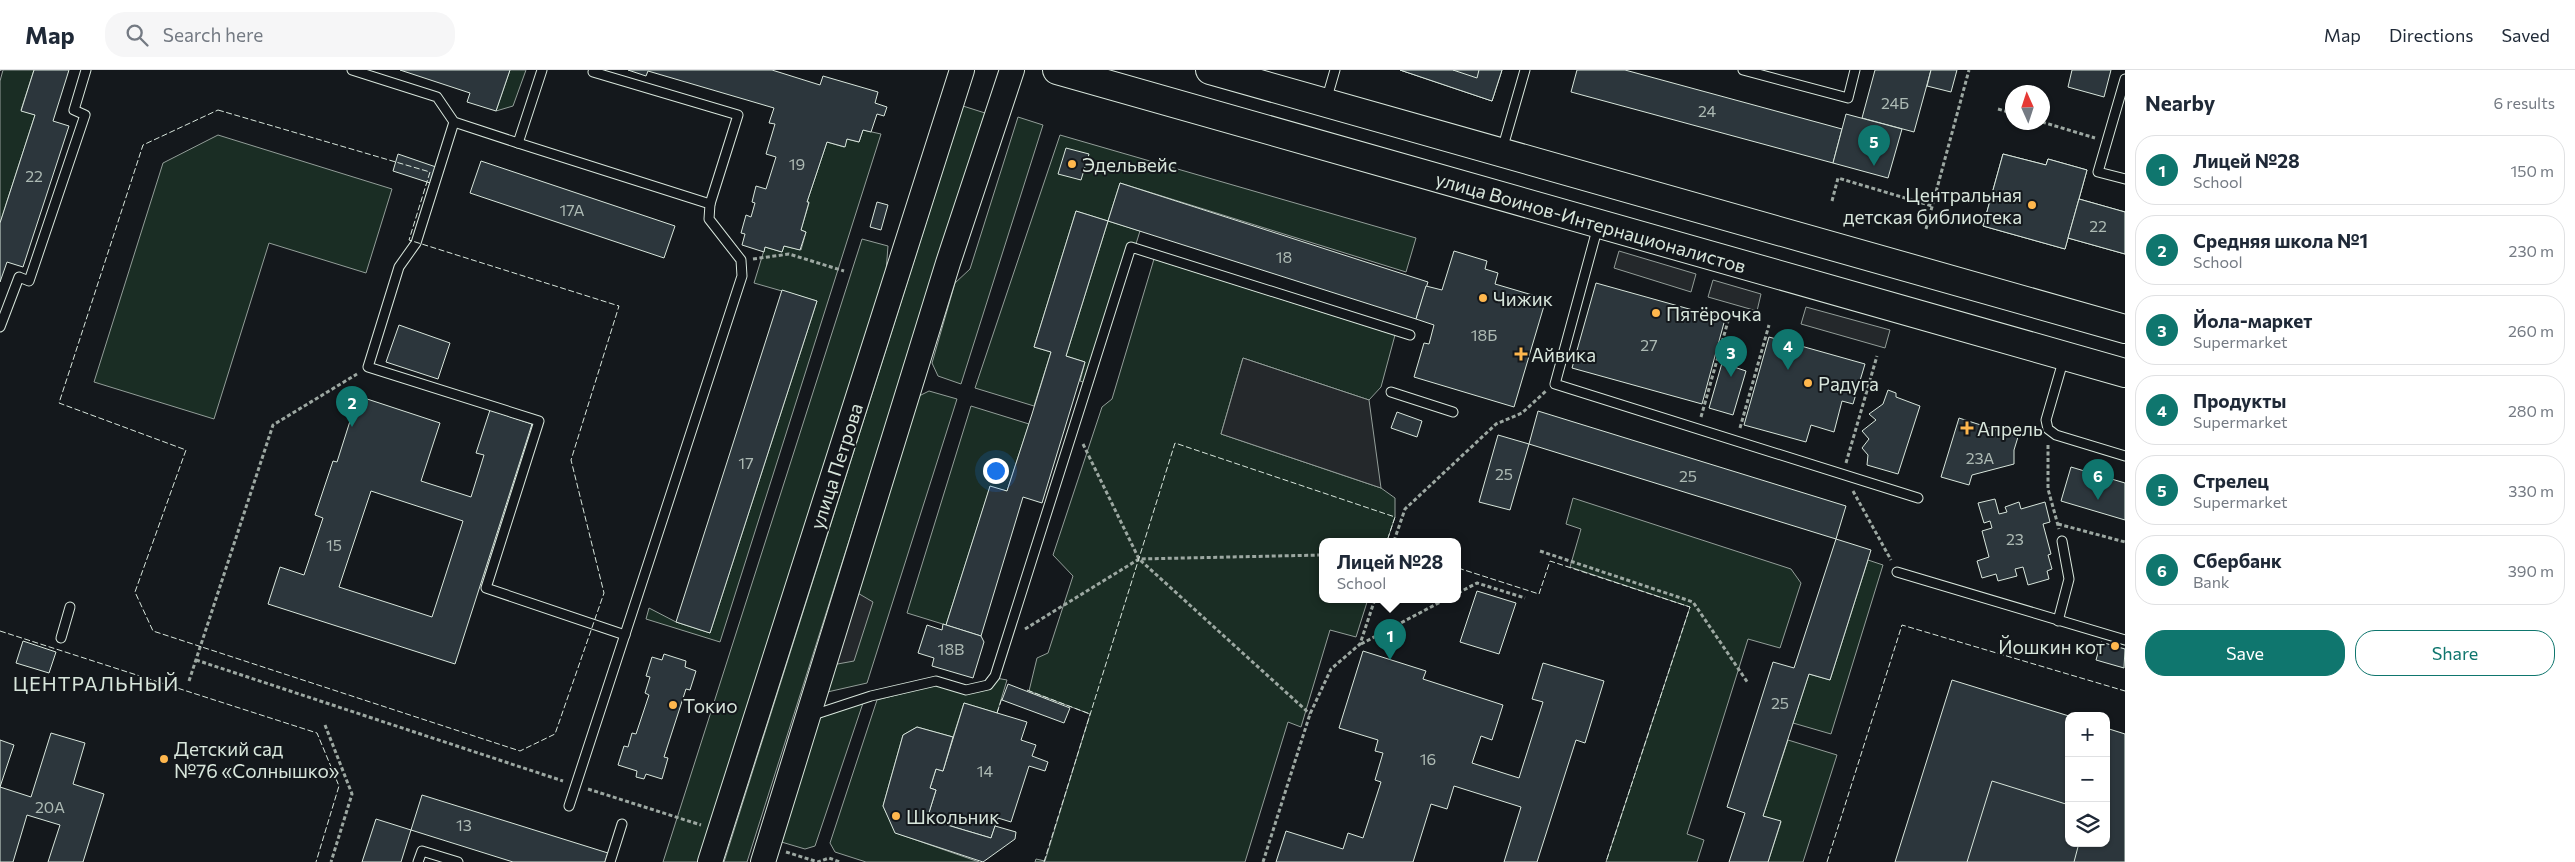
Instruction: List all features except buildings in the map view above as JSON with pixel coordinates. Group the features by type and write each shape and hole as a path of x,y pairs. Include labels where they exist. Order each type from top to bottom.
{"main road":[{"name":"улица Петрова","path":"710,862 962,70"},
{"path":"765,854 946,272 1012,70"},
{"name":"улица Воинов-Интернационалистов","path":"1056,70 2125,373"},
{"path":"1210,70 2125,329"}],"lane":[{"path":"0,327 19,277 29,281 84,115 74,110 86,70"},
{"path":"352,70 437,97 454,122 710,204"},
{"path":"518,143 542,70"},
{"path":"569,806 742,276 742,260 709,219 710,204 738,115 591,70"},
{"path":"1325,103 1335,70"},
{"path":"1501,153 1525,70"},
{"path":"1743,70 1848,98 1855,70"},
{"path":"2125,79 2098,172 2125,179"},
{"path":"454,122 416,243 399,267 368,367 539,421 486,588 625,635"},
{"path":"1599,224 1555,384 1918,498"},
{"path":"808,717 871,696 936,681 966,690 988,685 995,676 1131,247 1410,335"},
{"path":"2064,356 2046,420 2048,429 2056,436 2125,456"},
{"path":"1392,392 1453,412"},
{"path":"2058,621 2069,579 2062,541"},
{"path":"1897,572 2125,640"},
{"path":"61,638 70,607"},
{"path":"610,862 622,824"},
{"path":"418,862 422,850 458,862"}],"path":[{"path":"1926,229 1969,70"},
{"path":"1998,109 2005,111"},
{"path":"2050,124 2107,141"},
{"path":"1832,201 1838,178 1932,206"},
{"path":"742,260 789,254 844,271"},
{"path":"1698,428 1730,314"},
{"path":"1736,440 1769,325"},
{"path":"189,681 273,425 368,367"},
{"path":"1395,538 1405,509 1496,424 1522,413 1555,384"},
{"path":"1075,427 1138,559 1310,714"},
{"path":"2048,429 2048,489 2062,541"},
{"path":"2058,524 2125,542"},
{"path":"1540,551 1693,602 1748,683"},
{"path":"1006,640 1138,559 1319,555"},
{"path":"1461,591 1477,583 1525,598"},
{"path":"1360,644 1374,603"},
{"path":"1263,862 1310,714 1332,669 1360,644 1438,603"},
{"path":"196,660 720,831"},
{"path":"325,725 352,794 331,862"},
{"path":"765,854 818,862 829,858 840,862"}],"green space":[{"path":"3,70 34,70 21,110 35,115 0,223 0,81"},
{"path":"510,70 526,70 513,106 496,111"},
{"path":"963,106 985,113 747,862 724,862"},
{"path":"1018,117 1043,125 961,384 938,376 932,363 955,283 970,269"},
{"path":"863,130 881,134 720,642 646,619 649,608 676,622 710,633 817,301 754,283 765,247 782,252 784,246 801,250 806,232 801,230 809,203 807,202 827,142 844,147 847,139 859,142"},
{"path":"218,135 392,189 366,273 269,243 214,419 94,382 163,163"},
{"path":"1060,135 1416,238 1406,272 1120,183 1108,221 1076,211 1034,347 1051,352 1034,406 975,388"},
{"path":"1108,221 1140,231 1092,385 1080,381 1085,362 1066,356"},
{"path":"862,239 888,246 885,285 701,862 663,862"},
{"path":"1154,259 1395,335 1381,387 1369,400 1243,358 1221,434 1381,488 1395,498 1395,517 1388,538 1319,538 1319,603 1367,603 1356,637 1330,630 1301,727 1288,722 1245,862 1035,862 1036,859 1045,861 1090,714 1029,691 1037,658 1048,653 1073,576 1053,555 1102,407 1112,399"},
{"path":"929,391 957,399 867,683 823,693 919,396"},
{"path":"971,406 1029,424 1007,491 990,487 946,625 907,613"},
{"path":"1573,498 1791,569 1801,583 1780,648 1748,639 1687,834 1704,840 1697,862 1606,862 1690,607 1570,567 1581,529 1566,524"},
{"path":"1868,560 1883,565 1831,734 1793,723 1809,674 1830,680"},
{"path":"996,678 1007,680 997,713 964,703 953,737 917,727 903,735 883,806 896,833 979,862 866,862 835,852 830,843 877,700 935,685 968,693"},
{"path":"863,703 815,846 805,849 778,841 816,719"},
{"path":"1788,740 1837,755 1803,862 1768,862 1781,822 1763,816"}],"shaded area":[{"path":"1619,251 1696,274 1691,292 1614,268"},
{"path":"1713,280 1761,294 1757,311 1708,297"},
{"path":"1806,307 1890,330 1885,348 1801,324"},
{"path":"1243,358 1369,400 1381,488 1221,434"},
{"path":"856,592 873,602 854,661 832,665"}],"fence":[{"path":"218,110 430,172 409,240 619,306 571,460 604,593 555,734 520,751 153,631 135,592 186,450 59,403 143,145 218,110"},
{"path":"1044,862 1175,443 1395,517 1388,538"},
{"path":"1461,569 1539,594 1550,561 1690,607 1606,862"},
{"path":"1827,862 1902,625 2125,691"},
{"path":"0,631 317,733 339,786 316,862"},
{"path":"1027,690 1090,714"},
{"path":"997,713 1002,698"}],"place":[{"name":"Эдельвейс","path":"1072,164"},
{"name":"Стрелец","path":"1874,166"},
{"name":"Центральная детская библиотека","path":"2032,205"},
{"name":"Чижик","path":"1483,298"},
{"name":"Пятёрочка","path":"1656,313"},
{"name":"Айвика","path":"1521,354"},
{"name":"Продукты","path":"1788,370"},
{"name":"Йола-маркет","path":"1731,377"},
{"name":"Радуга","path":"1808,383"},
{"name":"Средняя школа №1","path":"352,427"},
{"name":"Апрель","path":"1967,428"},
{"name":"Сбербанк","path":"2098,500"},
{"name":"Йошкин кот","path":"2115,646"},
{"name":"Лицей №28","path":"1390,660"},
{"name":"Токио","path":"673,705"},
{"name":"Детский сад №76 «Солнышко»","path":"164,759"},
{"name":"Школьник","path":"896,816"}],"district":[{"name":"ЦЕНТРАЛЬНЫЙ","path":"96,683"}]}
